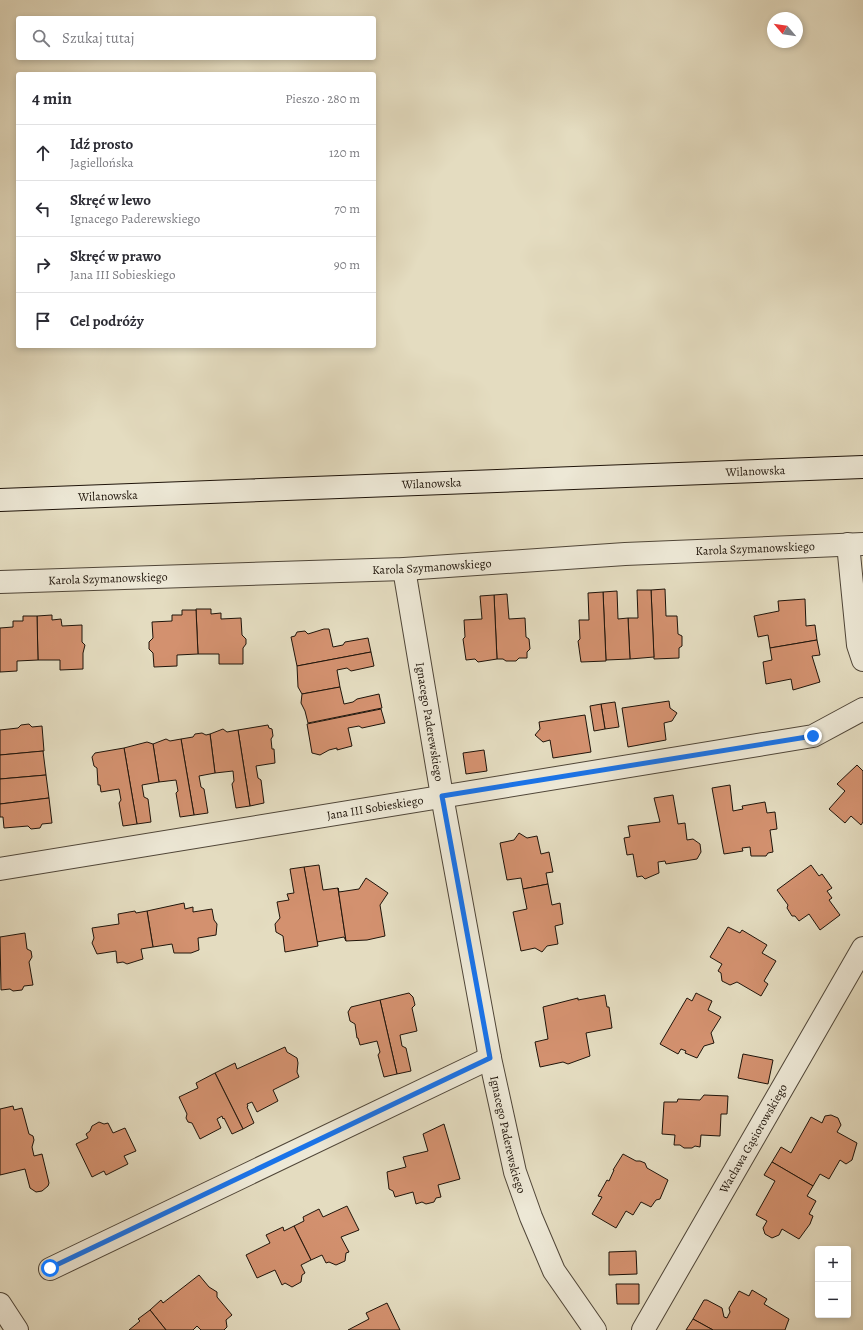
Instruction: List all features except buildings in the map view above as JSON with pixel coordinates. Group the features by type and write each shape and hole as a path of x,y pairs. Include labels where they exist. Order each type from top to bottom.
{"street":[{"name":"Wilanowska","path":"0,500 863,467"},
{"name":"Karola Szymanowskiego","path":"0,582 404,569 625,554 855,544"},
{"path":"855,544 858,645 863,660"},
{"name":"Ignacego Paderewskiego","path":"404,569 442,796 490,1058 515,1172 531,1217 554,1271 595,1330"},
{"name":"Jana III Sobieskiego","path":"0,869 813,736 863,709"},
{"name":"Wacława Gąsiorowskiego","path":"643,1330 863,948"},
{"path":"50,1268 490,1058"},
{"path":"0,1304 17,1330"}],"route":[{"path":"50,1268 490,1058 442,796 813,736"}]}
